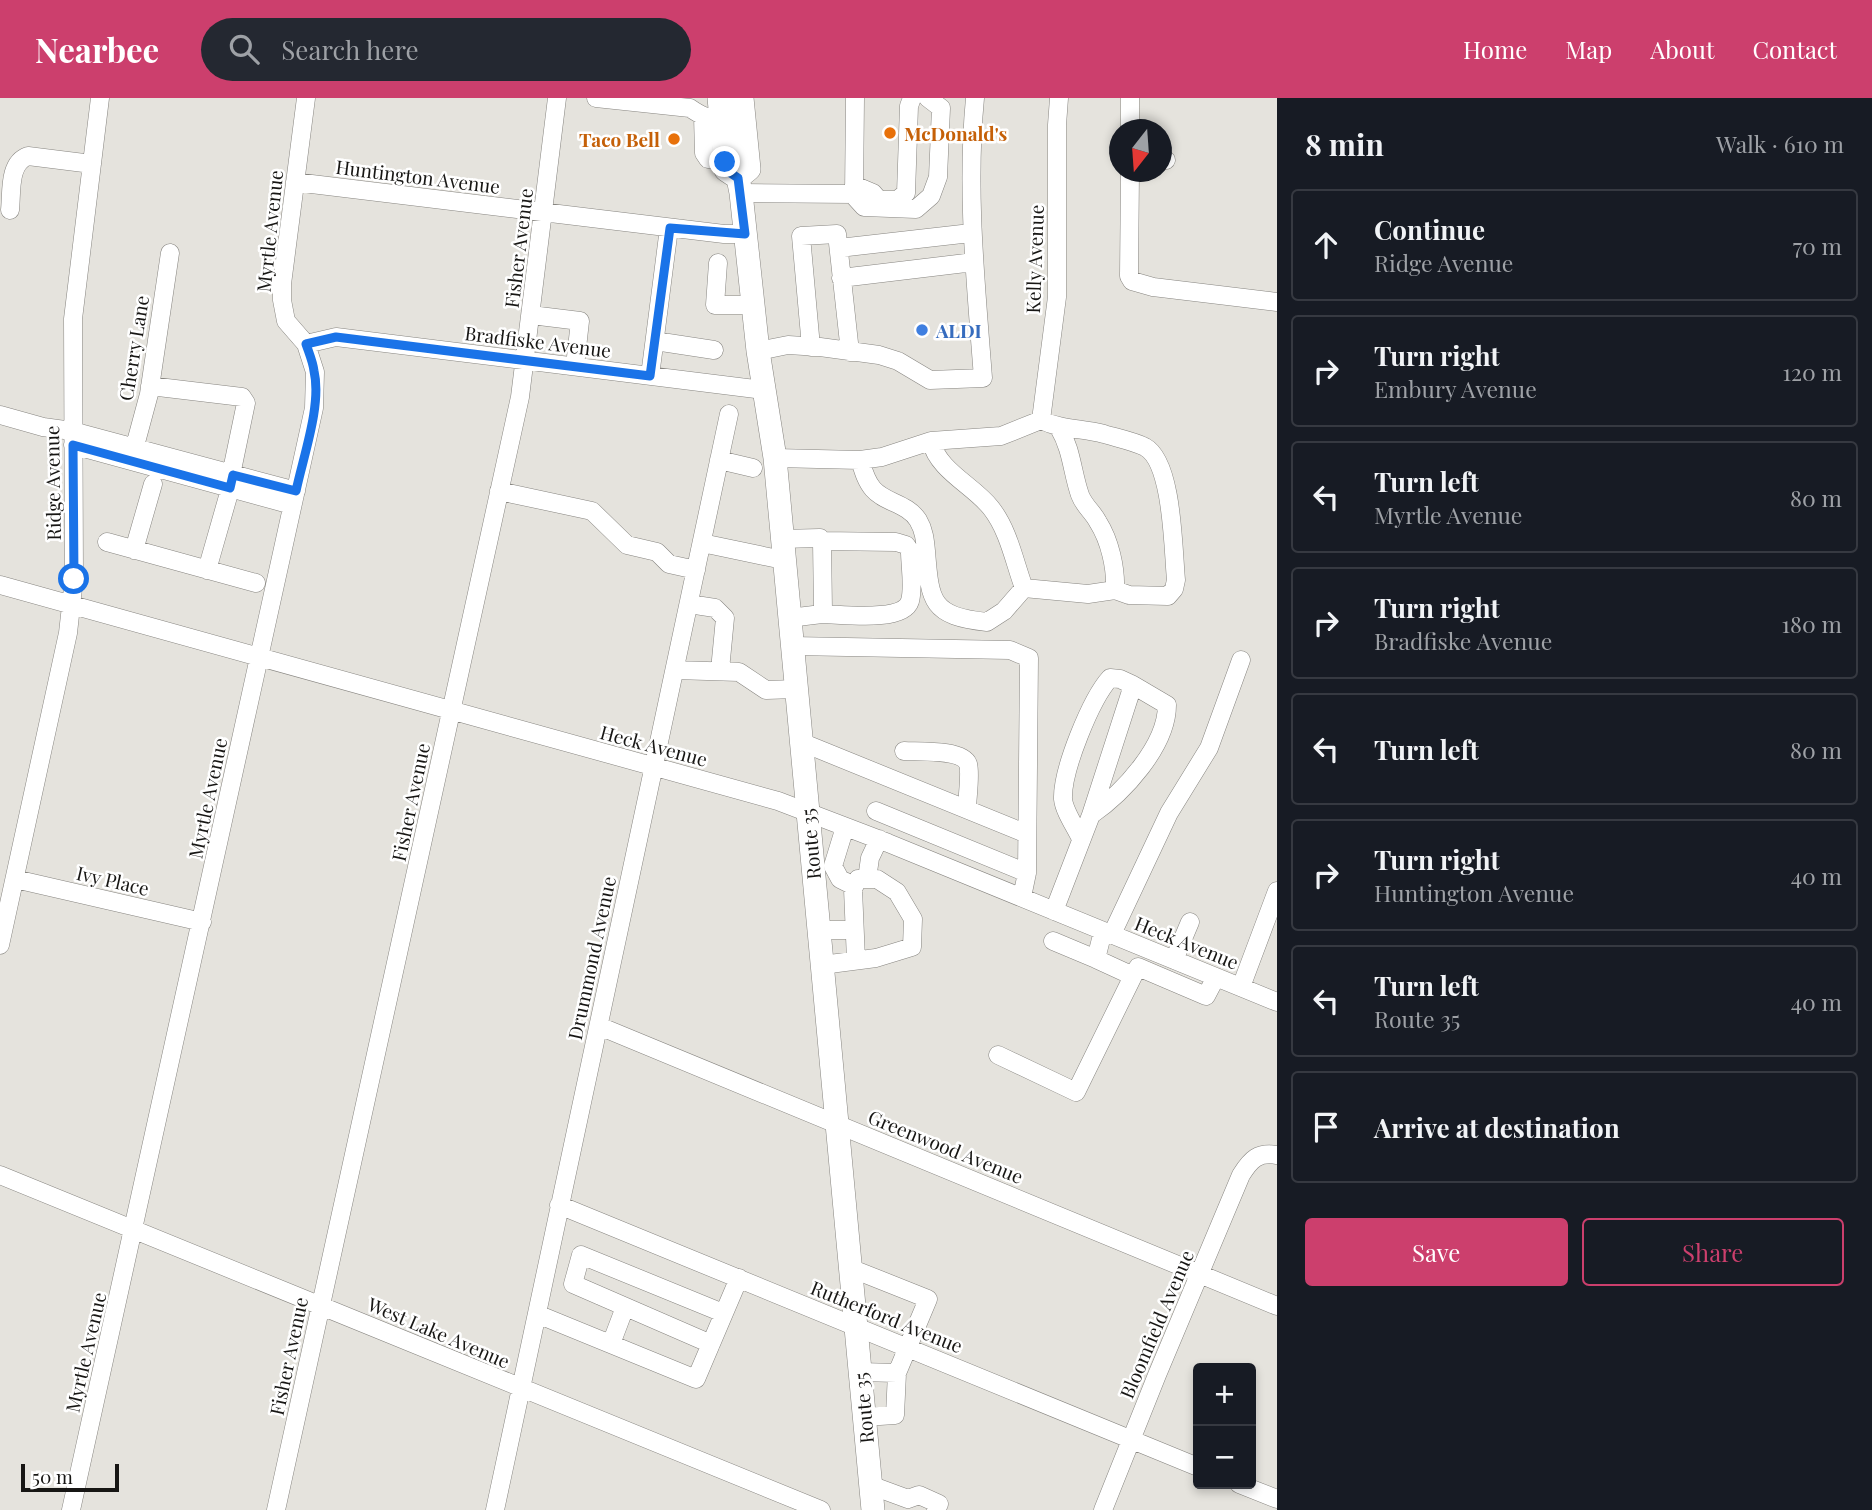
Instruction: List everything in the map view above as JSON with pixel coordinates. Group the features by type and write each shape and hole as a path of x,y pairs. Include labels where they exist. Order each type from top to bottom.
{"main road":[{"name":"Route 35","path":"735,178 749,169 742,98"},
{"name":"Route 35","path":"705,107 735,178 775,458 873,1510"}],"street":[{"name":"Ridge Avenue","path":"0,946 68,633 74,579 73,319 100,98"},
{"name":"Myrtle Avenue","path":"71,1510 314,408 315,372 306,344 286,321 282,300 306,98"},
{"name":"Fisher Avenue","path":"276,1510 520,397 558,98"},
{"path":"596,98 705,107"},
{"path":"855,98 854,196 864,207 916,209 931,196 938,177 941,108 928,98"},
{"path":"735,178 873,193 901,183 906,174 909,106 913,98"},
{"path":"913,98 913,208"},
{"path":"758,351 788,345 879,355 898,361 930,380 983,378 971,233 971,139 975,98"},
{"name":"Kelly Avenue","path":"1041,420 1057,297 1059,98"},
{"path":"1130,98 1130,119"},
{"path":"10,210 15,166 21,159 28,156 92,164"},
{"name":"Huntington Avenue","path":"295,182 670,228 745,234"},
{"path":"1130,182 1129,276 1132,281 1277,302"},
{"path":"650,376 670,228"},
{"path":"839,248 971,233"},
{"path":"810,347 801,236 837,234 850,352"},
{"name":"Cherry Lane","path":"133,454 150,386 170,253"},
{"path":"841,278 974,262"},
{"path":"718,263 715,304 754,305"},
{"path":"531,315 580,321 575,366"},
{"name":"Bradfiske Avenue","path":"306,344 336,337 764,390"},
{"path":"654,341 714,349"},
{"path":"150,386 242,397 246,402 232,479 207,570"},
{"name":"Drummond Avenue","path":"495,1510 729,414"},
{"path":"0,415 73,438 294,498"},
{"path":"775,458 860,460 882,457 931,441 1001,436 1041,420 1059,428 1093,432 1145,447 1159,462 1164,474 1176,580 1174,589 1168,596 1129,595 1115,590 1088,594 1024,587"},
{"path":"1059,428 1070,451 1082,500 1098,520 1107,540 1115,590"},
{"path":"931,441 934,454 990,507 1004,527 1024,587"},
{"path":"719,460 753,468"},
{"path":"860,460 875,491 902,505 920,523 925,536 929,589 937,605 961,618 987,622 1004,611 1024,587"},
{"path":"134,550 153,484"},
{"path":"499,491 592,511 627,545 657,552 668,564 696,570"},
{"path":"702,543 782,550 820,538 822,541 906,544 910,551 911,600 906,609 893,615 822,614 789,618"},
{"path":"822,541 822,614"},
{"path":"107,542 256,583"},
{"name":"Heck Avenue","path":"0,585 778,801 879,839 1277,1002"},
{"path":"689,604 715,608 725,618 720,670"},
{"path":"792,646 1010,650 1029,658 1027,873 1022,897"},
{"path":"1096,959 1168,813 1209,748 1241,660"},
{"path":"675,670 739,672 766,690 796,689"},
{"path":"1081,839 1063,801 1071,760 1100,689 1110,678 1120,679 1167,705 1167,719 1142,768 1113,800 1091,815"},
{"path":"1054,911 1091,815 1133,685"},
{"path":"801,742 1027,834"},
{"path":"904,751 953,753 962,757 968,765 967,809"},
{"path":"876,811 1027,873"},
{"path":"897,847 906,824"},
{"path":"822,965 876,958 912,947 913,919 897,892 877,879 861,882 840,878 833,866 845,827"},
{"path":"856,960 854,930 861,882 879,839"},
{"name":"Ivy Place","path":"15,879 202,922"},
{"path":"1241,987 1277,891"},
{"path":"1174,960 1190,922"},
{"path":"818,930 854,930"},
{"path":"1053,941 1096,959 1206,996 1216,977"},
{"path":"998,1055 1076,1092 1147,948"},
{"name":"Greenwood Avenue","path":"599,1026 1277,1306"},
{"name":"Bloomfield Avenue","path":"1103,1510 1241,1175 1255,1157 1267,1153 1277,1155"},
{"name":"West Lake Avenue","path":"0,1175 821,1510"},
{"name":"Rutherford Avenue","path":"559,1205 1193,1465"},
{"path":"710,1344 573,1284 581,1255 723,1313"},
{"path":"850,1268 928,1298 897,1373 895,1415 864,1417"},
{"path":"537,1314 696,1379 739,1278"},
{"path":"611,1344 625,1307"},
{"path":"860,1371 897,1373"},
{"path":"870,1485 908,1499 919,1496 939,1504 936,1510"},
{"path":"1252,1489 1277,1499"}],"place":[{"name":"McDonald's","path":"890,133"},
{"name":"Taco Bell","path":"674,139"},
{"name":"ALDI","path":"922,330"}],"route":[{"path":"74,579 73,445 230,488 233,475 296,491 314,408 315,372 306,344 336,337 650,376 670,228 745,234 738,178 726,170 725,162"}]}
